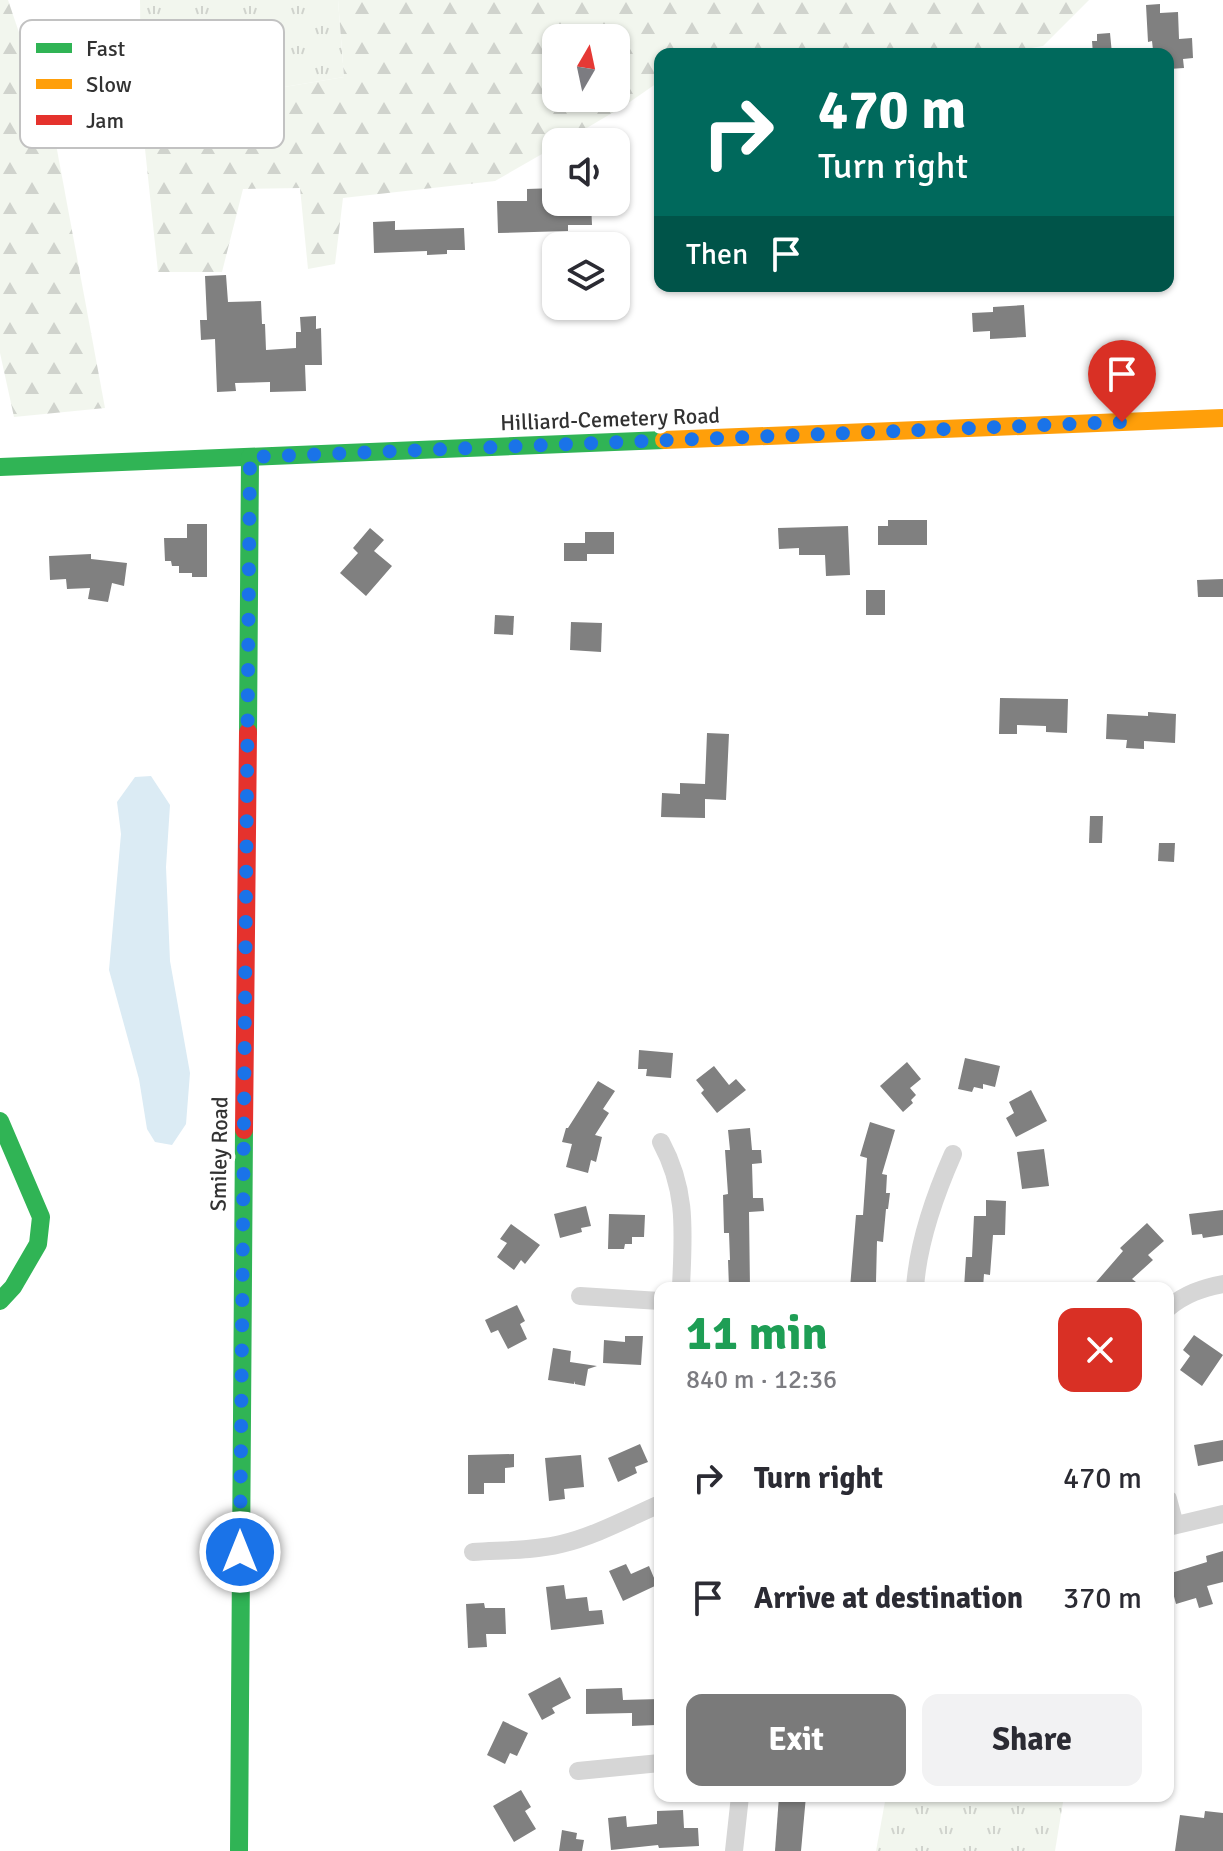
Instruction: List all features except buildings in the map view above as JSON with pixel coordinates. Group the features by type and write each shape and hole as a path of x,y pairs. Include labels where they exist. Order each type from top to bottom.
{"street":[{"name":"Hilliard-Cemetery Road","path":"0,467 1223,418"},
{"name":"Smiley Road","path":"239,1851 250,457"},
{"path":"0,1121 41,1217 38,1244 13,1287 0,1301"},
{"path":"661,1142 670,1159 681,1196 681,1282"},
{"path":"916,1282 917,1264 938,1187 953,1154"},
{"path":"1174,1303 1199,1290 1223,1284"},
{"path":"580,1296 654,1301"},
{"path":"473,1552 563,1544 654,1507"},
{"path":"1174,1526 1223,1514"},
{"path":"578,1771 654,1764"},
{"path":"734,1851 739,1802"}],"green space":[{"path":"0,0 8,0 20,35 20,148 57,148 105,408 14,417 0,353"},
{"path":"140,0 338,0 344,77 284,87 284,20 140,20"},
{"path":"338,0 1089,0 1043,46 1031,48 654,48 654,85 630,102 630,24 542,24 542,112 614,112 587,128 542,128 542,154 495,181 343,198 335,264 308,269 300,188 243,189 222,272 158,272 145,148 284,148 284,87 344,77"},
{"path":"885,1802 1063,1802 1055,1851 876,1851"}],"shaded area":[{"path":"151,776 170,805 166,867 170,961 190,1073 186,1124 172,1145 155,1142 147,1129 139,1079 109,970 121,834 117,802 135,777"}],"traffic: fast":[{"path":"0,467 664,440"},
{"path":"248,732 250,457"},
{"path":"0,1121 41,1217 38,1244 13,1287 0,1301"},
{"path":"239,1851 244,1130"}],"traffic: slow":[{"path":"664,440 1223,418"}],"traffic: jam":[{"path":"244,1130 248,732"}],"route":[{"path":"240,1552 250,457 1122,422"}]}
